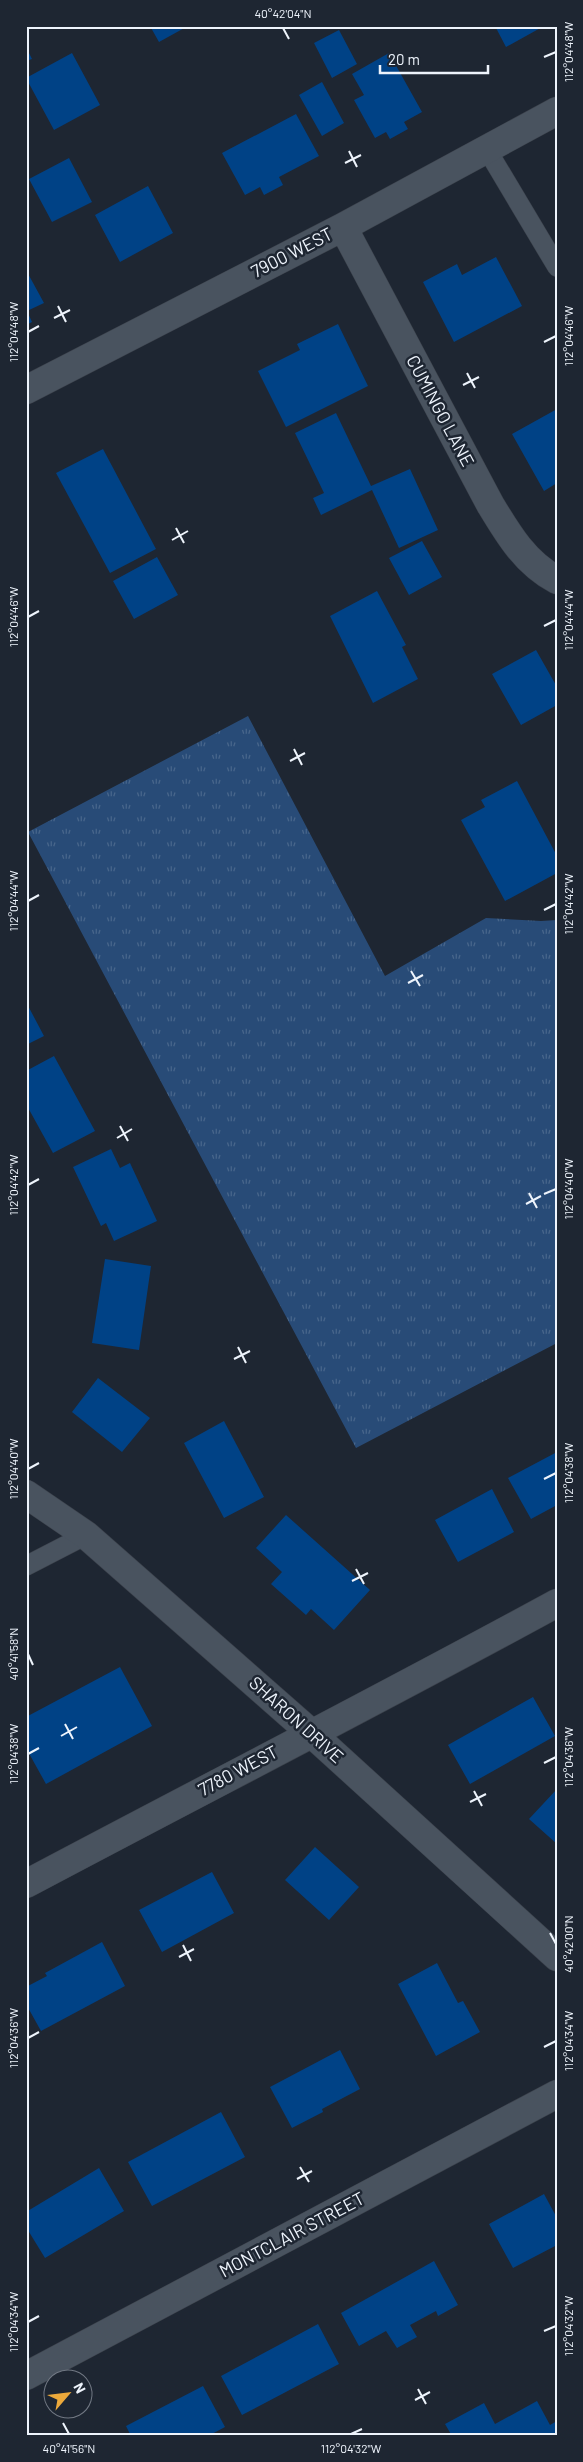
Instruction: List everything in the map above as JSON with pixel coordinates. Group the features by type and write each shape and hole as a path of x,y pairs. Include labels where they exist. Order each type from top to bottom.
{"street":[{"name":"7900 WEST","path":"26,390 343,227 557,111"},
{"name":"CUMINGO LANE","path":"343,227 490,504 515,546 543,572 557,580"},
{"name":"SHARON DRIVE","path":"26,1494 86,1535 311,1733 557,1957"},
{"name":"7780 WEST","path":"26,1884 557,1603"},
{"name":"MONTCLAIR STREET","path":"26,2376 557,2094"}],"lane":[{"path":"486,148 557,267"},
{"path":"26,1566 86,1535"}],"green space":[{"path":"248,716 385,976 486,918 557,920 557,1343 356,1448 28,832"}],"building":[{"path":"150,26 188,26 159,42"},
{"path":"495,26 544,26 506,47"},
{"path":"339,30 357,64 332,78 314,43"},
{"path":"26,47 32,59 26,61"},
{"path":"72,53 100,105 54,130 26,78"},
{"path":"389,53 422,112 404,122 408,129 390,139 386,132 375,138 354,100 364,95 352,74"},
{"path":"322,82 344,123 322,136 299,95"},
{"path":"296,114 319,156 279,177 283,185 264,195 260,187 245,195 222,153"},
{"path":"69,158 92,202 52,222 29,179"},
{"path":"148,186 173,233 120,262 95,215"},
{"path":"496,257 522,306 454,342 423,282 457,264 462,275"},
{"path":"26,270 44,303 27,311 32,322 26,325"},
{"path":"338,324 368,386 286,427 258,371 300,350 297,344"},
{"path":"557,409 557,483 544,491 512,434"},
{"path":"336,413 371,486 410,469 438,530 399,548 372,490 321,515 313,498 324,493 295,433"},
{"path":"103,449 156,549 110,573 56,473"},
{"path":"422,541 442,577 409,595 389,558"},
{"path":"157,557 178,595 134,619 113,581"},
{"path":"377,591 406,645 402,647 418,679 373,703 330,616"},
{"path":"536,650 557,687 557,705 521,725 492,674"},
{"path":"517,781 557,856 557,873 505,901 461,820 485,807 481,800"},
{"path":"26,1002 44,1036 26,1045"},
{"path":"54,1056 95,1131 53,1153 26,1104 26,1071"},
{"path":"111,1149 120,1168 130,1163 157,1221 114,1241 106,1223 101,1226 73,1167"},
{"path":"105,1259 151,1266 139,1350 92,1343"},
{"path":"98,1378 150,1418 122,1452 72,1412"},
{"path":"224,1421 264,1497 224,1518 184,1443"},
{"path":"557,1452 557,1505 531,1519 508,1478"},
{"path":"492,1489 514,1532 458,1562 435,1520"},
{"path":"286,1515 370,1590 334,1630 311,1609 306,1615 271,1584 282,1572 256,1548"},
{"path":"120,1667 152,1726 46,1784 26,1748 26,1717"},
{"path":"533,1697 555,1736 470,1784 448,1745"},
{"path":"557,1789 557,1844 529,1819"},
{"path":"315,1847 359,1887 329,1920 285,1880"},
{"path":"212,1872 234,1913 162,1952 139,1910"},
{"path":"102,1942 125,1986 41,2031 26,2004 26,1987 47,1976 45,1973"},
{"path":"437,1963 458,2003 463,2001 480,2032 436,2056 398,1984"},
{"path":"340,2050 360,2089 322,2109 323,2112 292,2128 270,2087"},
{"path":"221,2112 245,2157 152,2206 128,2162"},
{"path":"99,2168 124,2211 45,2258 26,2227 26,2212"},
{"path":"544,2194 557,2218 557,2245 513,2268 489,2224"},
{"path":"434,2261 458,2305 438,2316 436,2311 410,2325 417,2337 397,2348 386,2331 359,2346 341,2313"},
{"path":"318,2324 339,2364 242,2415 221,2376"},
{"path":"203,2386 225,2427 208,2436 131,2436 126,2426"},
{"path":"537,2401 550,2425 557,2421 557,2436 452,2436 445,2424 484,2403 495,2424"}]}
